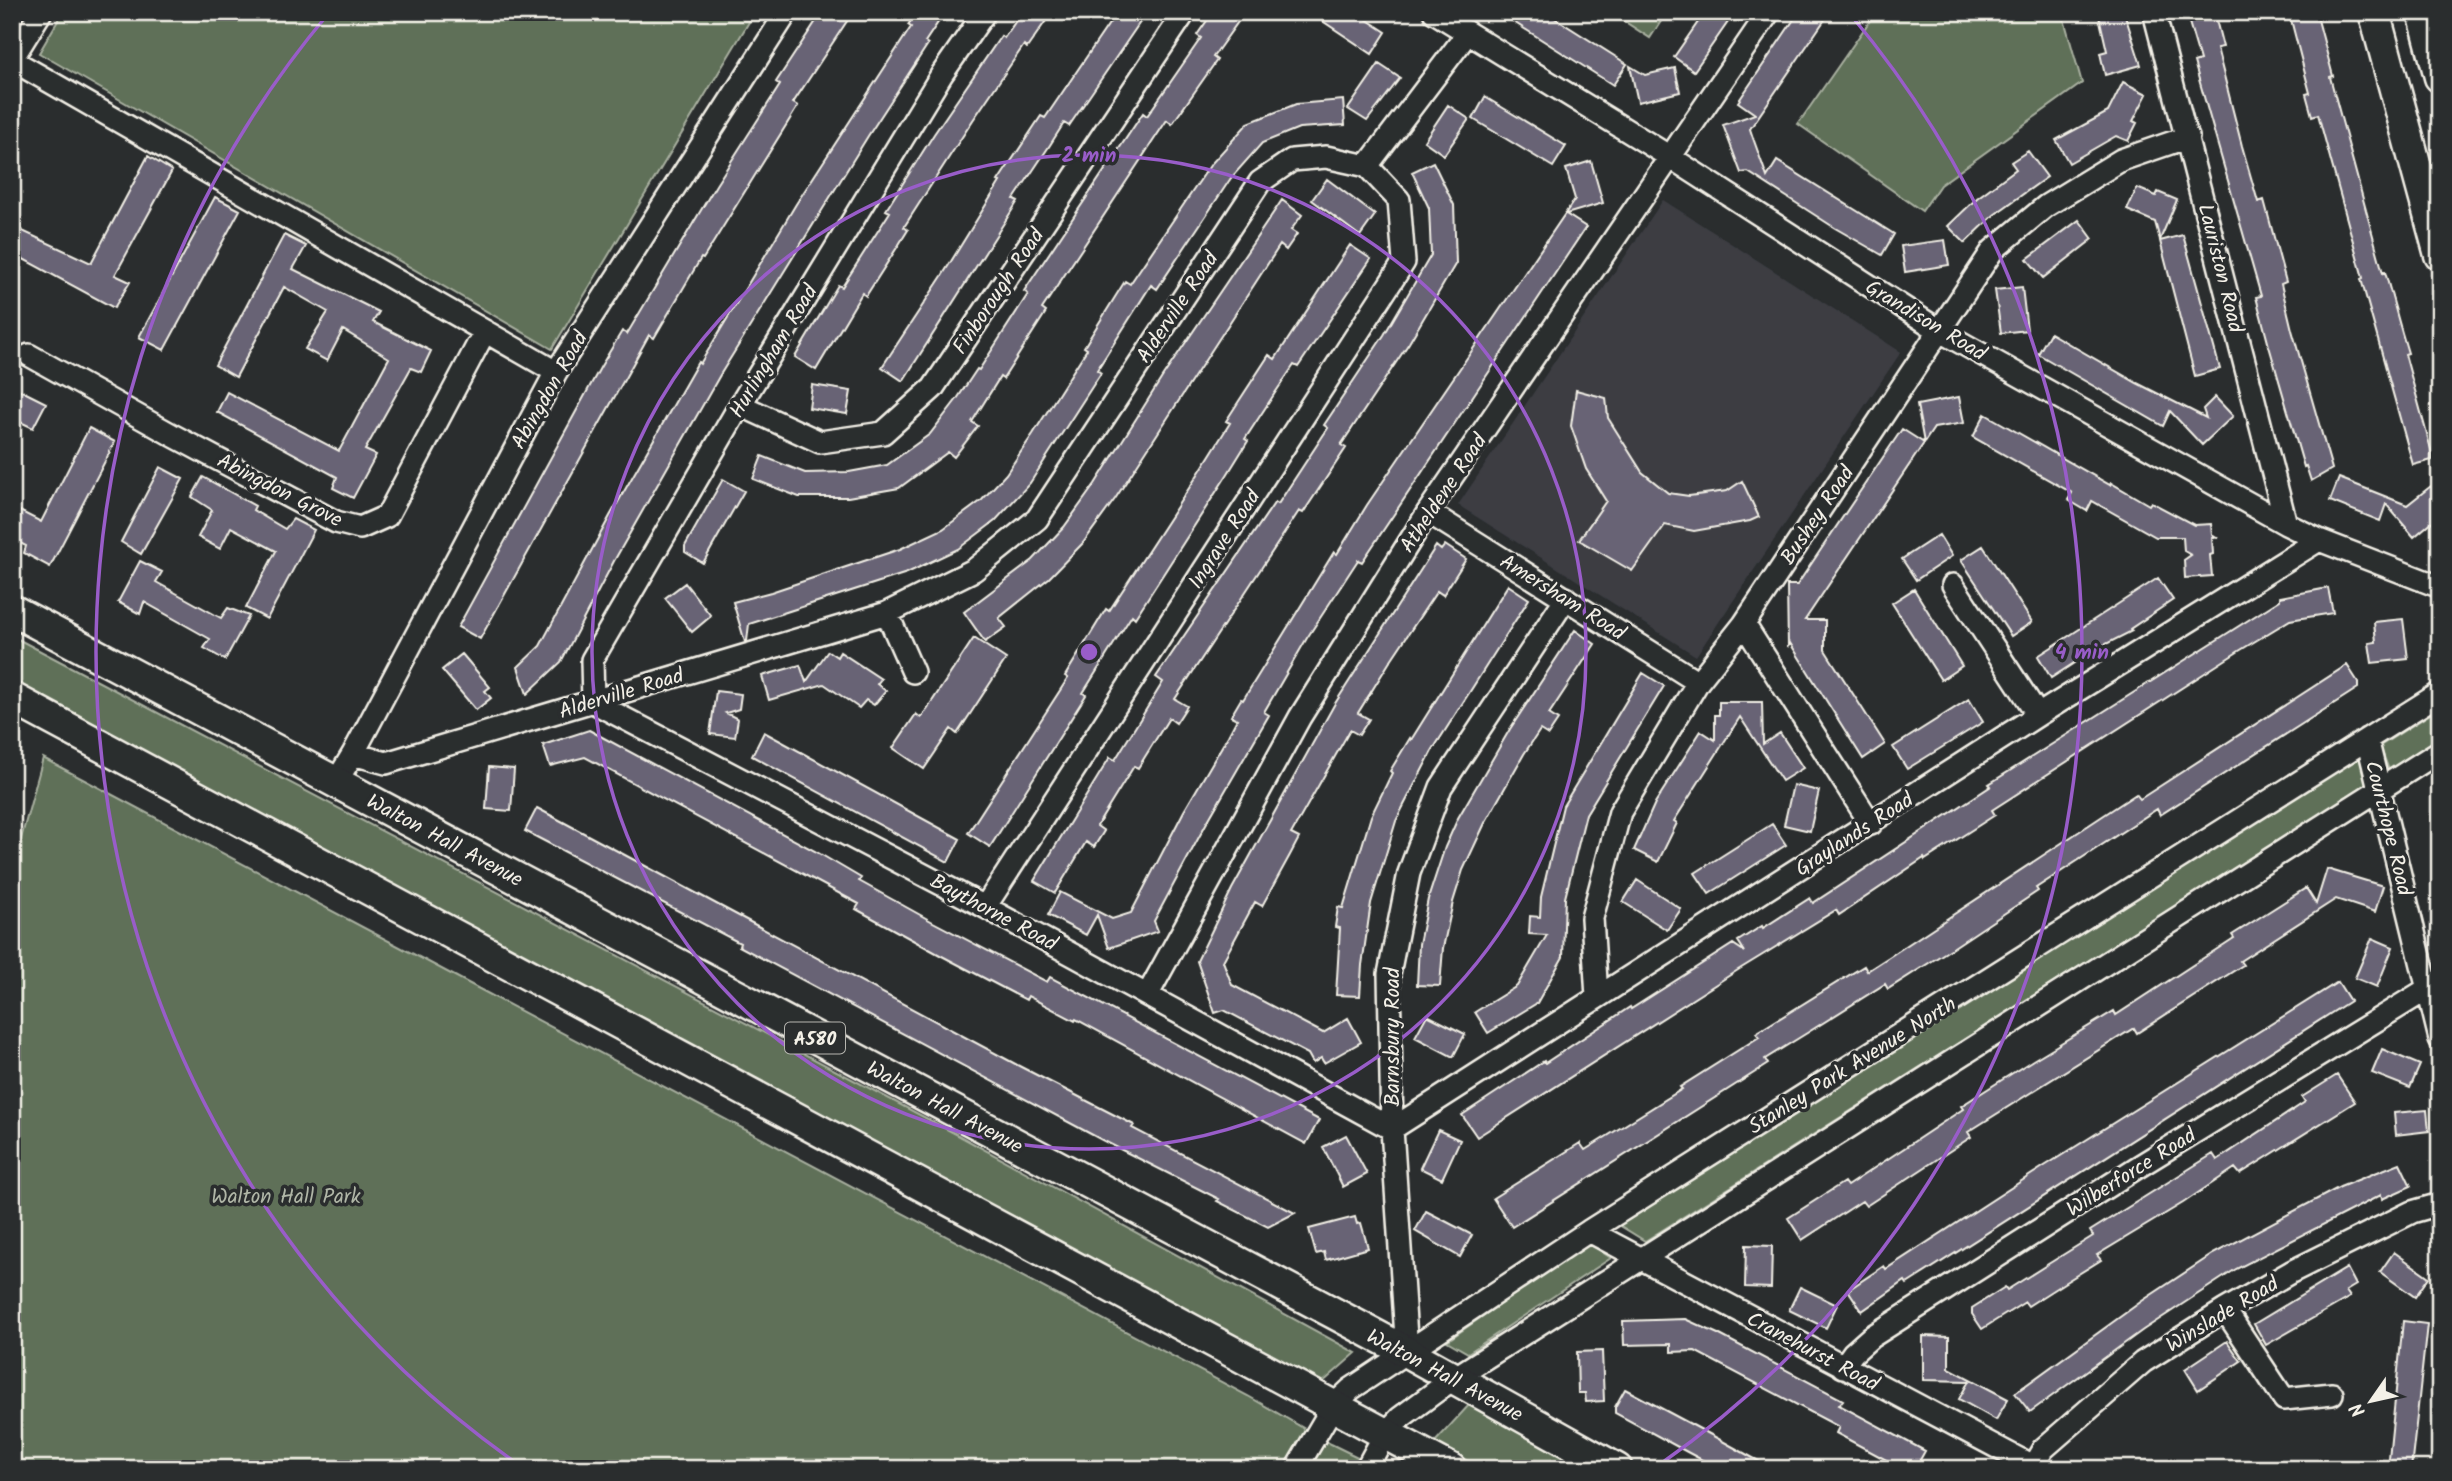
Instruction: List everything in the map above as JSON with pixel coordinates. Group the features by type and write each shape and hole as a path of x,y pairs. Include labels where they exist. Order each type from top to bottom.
{"highway":[{"path":"2374,12 2440,255"},
{"path":"2423,12 2440,76"},
{"name":"Walton Hall Avenue","path":"12,610 1407,1352 1617,1469"},
{"path":"12,698 1451,1469"}],"street":[{"name":"Abingdon Road","path":"336,782 556,372 786,12"},
{"name":"Hurlingham Road","path":"593,702 592,660 740,405 942,74 985,12"},
{"name":"Finborough Road","path":"740,405 820,442 883,433 933,388 1185,12"},
{"name":"Grandison Road","path":"1434,12 1670,157 1940,331 2287,524 2319,540 2440,587"},
{"name":"Atheldene Road","path":"1148,995 1300,717 1428,512 1769,12"},
{"name":"Lauriston Road","path":"2154,12 2287,524"},
{"path":"37,14 12,59 556,372"},
{"path":"1367,166 1467,34"},
{"name":"Bushey Road","path":"1597,997 1592,918 1619,812 1698,682 1745,624 1993,250 2046,206 2122,160 2188,137"},
{"name":"Alderville Road","path":"353,754 386,763 593,702 887,612 974,570 1037,519 1260,182 1292,160 1325,157 1367,166"},
{"name":"Ingrave Road","path":"985,907 1404,262 1399,200 1367,166"},
{"name":"Abingdon Grove","path":"29,355 336,522 360,528 387,516 485,331"},
{"name":"Amersham Road","path":"1428,512 1698,682"},
{"name":"Graylands Road","path":"1392,1129 2038,715 2319,540"},
{"path":"1953,585 2038,715"},
{"name":"Barnsbury Road","path":"1407,1352 1392,1129 1389,974 1409,873 1441,787 1566,598"},
{"path":"887,612 913,672"},
{"path":"1745,624 1871,824"},
{"name":"Stanley Park Avenue North","path":"1296,1469 1333,1406 1351,1389 1589,1231 2440,693"},
{"name":"Baythorne Road","path":"593,702 985,907 1392,1129"},
{"name":"Courthope Road","path":"2367,739 2440,1039"},
{"path":"1366,1469 1385,1434 1400,1418 1454,1378 2440,751"},
{"name":"Wilberforce Road","path":"1843,1367 1853,1353 1871,1337 2138,1167 2429,988"},
{"name":"Winslade Road","path":"2036,1468 2043,1449 2143,1362 2291,1272 2412,1212 2440,1204"},
{"name":"Cranehurst Road","path":"1589,1231 2036,1468"},
{"path":"2225,1310 2284,1399 2332,1394"}],"shaded area":[{"path":"1663,200 1901,352 1696,656 1458,505"}],"green space":[{"path":"63,12 755,12 552,349 39,53"},
{"path":"1610,12 1667,12 1650,38"},
{"path":"1876,12 2062,12 2082,83 1940,185 1922,211 1798,124"},
{"path":"12,636 956,1134 1356,1353 1322,1383 12,682"},
{"path":"2440,708 2440,737 2389,770 2380,746"},
{"path":"2359,757 2368,784 1645,1241 1619,1225"},
{"name":"Walton Hall Park","path":"43,758 1382,1469 12,1469 12,872"},
{"path":"1588,1243 1611,1258 1468,1353 1447,1341"},
{"path":"1469,1405 1587,1469 1483,1469 1434,1443"}],"building":[{"path":"822,12 853,12 793,103 798,106 703,259 701,258 654,338 649,335 480,639 458,627 601,366 622,331 627,334 716,185 780,85 776,82"},
{"path":"917,12 945,12 925,42 928,44 720,375 614,561 561,662 527,694 518,667 540,646 698,362 700,364 796,204 911,27 908,25"},
{"path":"1022,12 1052,12 1027,48 1024,45 973,120 904,227 908,230 898,246 866,296 862,293 816,370 795,357 838,285 842,287 890,212 886,210 934,134 1001,36 1004,38"},
{"path":"1117,12 1147,12 1069,126 1064,123 1014,199 1018,201 903,381 882,367 1041,116 1045,118"},
{"path":"1213,12 1245,12 1213,57 1217,60 1172,124 1167,120 1042,309 1046,312 1003,379 1000,377 972,422 978,426 954,457 948,452 899,488 848,497 799,497 753,479 762,456 805,473 849,472 887,465 930,434 977,369 979,370 1028,294 1024,291 1143,113 1147,116 1201,38 1197,35"},
{"path":"1309,12 1355,12 1386,32 1372,54"},
{"path":"1498,12 1545,12 1627,64 1613,85"},
{"path":"1705,12 1735,12 1694,71 1674,57"},
{"path":"1799,12 1830,12 1750,129 1753,138 1767,177 1777,161 1894,234 1882,255 1748,172 1741,173 1723,125 1755,114 1738,102"},
{"path":"2098,12 2124,12 2141,65 2105,75 2100,53 2107,51"},
{"path":"2186,12 2214,12 2223,47 2217,48 2242,146 2258,202 2264,200 2286,282 2281,284 2292,330 2332,469 2311,481 2306,466 2304,467 2269,346 2256,297 2261,296 2194,62 2200,60"},
{"path":"2289,12 2316,12 2333,76 2330,77 2383,273 2385,272 2408,353 2405,354 2432,460 2413,465 2318,114 2312,116 2306,94 2310,93"},
{"path":"1379,64 1400,78 1367,121 1348,109"},
{"path":"1630,66 1645,75 1675,68 1680,92 1638,102"},
{"path":"2123,82 2147,94 2133,121 2137,123 2128,141 2116,136 2069,163 2056,140 2108,112"},
{"path":"1485,97 1566,146 1553,167 1473,119"},
{"path":"1343,100 1345,125 1299,128 1262,143 1231,178 1157,289 1151,285 1097,370 1101,373 1030,483 995,521 958,549 907,573 749,624 745,642 733,602 900,549 943,529 982,500 1006,474 1033,434 1087,349 1084,347 1125,281 1130,284 1211,164 1248,123 1296,104"},
{"path":"1448,105 1469,119 1444,155 1424,141"},
{"path":"2028,151 2047,177 1994,215 1965,243 1948,226 1977,198 2016,169 2011,162"},
{"path":"148,156 172,171 115,275 130,282 114,308 12,253 12,226 91,263"},
{"path":"1591,161 1603,203 1566,214 1586,227 1362,562 1358,560 1307,638 1264,712 1269,715 1154,921 1158,931 1109,948 1097,915 1086,935 1048,915 1060,892 1112,919 1131,913 1184,811 1237,719 1231,716 1241,699 1243,700 1334,552 1337,554 1367,505 1575,199 1566,169"},
{"path":"1433,162 1454,205 1456,263 1409,343 1341,445 1346,448 1303,513 1299,511 1175,699 1187,706 1176,723 1169,718 1138,768 1134,766 1097,826 1104,831 1094,847 1086,842 1055,893 1034,881 1110,757 1115,760 1163,682 1156,677 1328,428 1324,425 1384,335 1431,255 1429,208 1412,172"},
{"path":"1327,179 1375,215 1360,236 1312,200"},
{"path":"2137,188 2156,196 2158,192 2177,200 2160,240 2155,222 2127,210"},
{"path":"215,197 240,210 164,350 139,337"},
{"path":"1282,200 1302,215 1291,230 1297,234 1286,250 1280,245 1115,499 1083,543 1049,578 999,618 1006,627 985,642 964,612 1033,560 1064,527"},
{"path":"2079,220 2093,239 2043,278 2027,259"},
{"path":"284,235 306,246 293,269 379,312 373,322 431,351 421,372 411,368 365,450 376,455 353,498 333,488 337,477 217,412 227,392 339,451 389,358 343,330 327,361 305,349 328,312 284,287 236,377 215,365"},
{"path":"2183,235 2220,369 2195,376 2160,241"},
{"path":"1945,240 1949,265 1905,272 1901,246"},
{"path":"1350,245 1371,259 1298,367 1294,365 1245,439 1248,441 1227,475 1135,618 1132,615 1083,693 1086,695 990,847 968,833 1068,678 1065,676 1106,609 1109,611 1195,479 1230,423 1226,421 1237,404 1269,355 1275,359"},
{"path":"2022,287 2027,330 2001,333 1995,290"},
{"path":"2050,333 2137,383 2206,418 2203,409 2215,397 2233,416 2202,445 2170,411 2163,426 2038,354"},
{"path":"812,385 851,391 847,414 809,408"},
{"path":"12,386 46,403 33,428 12,418"},
{"path":"1576,390 1606,398 1608,418 1642,472 1668,493 1689,496 1727,491 1742,481 1759,517 1694,531 1665,525 1632,571 1579,540 1606,501 1586,469 1571,426"},
{"path":"1959,397 1964,423 1934,428 1924,443 1917,405"},
{"path":"1985,414 2149,505 2151,502 2194,525 2211,524 2212,534 2218,538 2212,537 2212,576 2185,578 2184,560 2191,555 2184,551 2183,537 2156,537 2092,501 2087,511 2068,500 2072,493 1973,437"},
{"path":"89,428 115,442 50,567 24,553 26,546 12,539 12,507 41,522"},
{"path":"1902,429 1924,443 1805,620 1825,620 1825,650 1885,744 1863,759 1790,643 1788,647 1787,585 1797,585"},
{"path":"160,467 183,479 141,554 121,542"},
{"path":"203,477 255,506 253,510 285,529 293,519 314,530 267,619 246,608 276,551 231,527 220,549 198,537 212,510 192,497"},
{"path":"2339,478 2407,505 2431,486 2440,496 2440,515 2414,537 2386,504 2380,521 2330,501"},
{"path":"723,479 744,491 703,563 685,552 685,546"},
{"path":"1939,535 1952,556 1916,580 1902,559"},
{"path":"1445,545 1466,559 1443,595 1437,591 1358,713 1369,719 1359,735 1350,730 1291,834 1299,838 1262,906 1255,902 1223,961 1232,985 1323,1033 1348,1018 1361,1042 1324,1063 1321,1058 1313,1063 1308,1054 1224,1010 1215,1013 1197,961 1232,889 1334,705 1436,546 1441,550"},
{"path":"1983,546 2032,622 2011,636 1961,560"},
{"path":"140,561 162,572 156,582 221,618 228,608 249,616 225,660 204,648 210,639 144,602 140,614 118,602"},
{"path":"2158,578 2173,600 2130,629 2132,631 2094,650 2051,678 2038,656"},
{"path":"685,583 711,616 692,632 665,598"},
{"path":"1508,585 1529,599 1432,751 1396,821 1371,903 1360,996 1336,995 1340,928 1335,927 1338,907 1343,908 1371,816 1392,773 1390,771"},
{"path":"2328,588 2333,613 2290,620 2239,651 1992,810 1995,815 1925,860 1924,858 1839,915 1836,910 1738,970 1477,1137 1462,1115 1733,944 1745,952 1738,941 1810,898 1813,903 1991,786 1989,784 2280,600 2280,597"},
{"path":"1914,589 1962,666 1941,680 1892,603"},
{"path":"2403,619 2408,659 2372,663 2369,643 2376,642 2374,622"},
{"path":"1575,630 1595,644 1549,714 1558,720 1548,735 1540,730 1524,754 1485,823 1463,870 1443,948 1440,986 1417,985 1419,944 1428,899 1445,847 1458,818 1510,729"},
{"path":"974,638 1006,659 957,734 951,729 924,769 893,748 916,714 921,718"},
{"path":"828,651 837,657 840,652 881,679 877,684 886,691 874,705 866,700 859,708 824,684 769,700 762,676 800,665 806,682"},
{"path":"462,654 490,687 485,691 491,698 476,710 442,670"},
{"path":"2347,665 2358,682 2358,688 2160,815 2157,809 2036,888 2038,891 1954,947 1888,989 1885,984 1765,1059 1768,1064 1512,1227 1493,1198 1580,1143 1585,1150 1759,1037 1756,1033 1864,966 1867,971 2136,794 2140,799"},
{"path":"1643,673 1664,686 1586,814 1565,898 1563,957 1537,1003 1488,1033 1475,1012 1517,986 1547,935 1529,934 1530,916 1540,917 1541,897 1563,806"},
{"path":"716,691 741,694 739,709 726,713 738,719 735,737 710,734"},
{"path":"1969,699 1983,722 1907,769 1893,747"},
{"path":"1719,702 1762,702 1763,744 1780,733 1803,768 1782,781 1740,717 1674,821 1677,823 1658,862 1634,850 1655,803 1701,731 1715,740 1715,715 1719,715"},
{"path":"589,730 815,851 861,878 859,881 933,922 1047,982 1050,977 1319,1120 1306,1144 1076,1019 1075,1021 1028,996 1026,1000 940,955 856,909 859,904 585,757 550,766 543,745"},
{"path":"764,732 960,839 948,862 752,756"},
{"path":"489,767 514,769 511,811 486,809"},
{"path":"1793,785 1819,791 1810,831 1784,825"},
{"path":"537,808 1295,1213 1268,1227 1102,1140 739,946 740,943 525,831"},
{"path":"1772,824 1786,845 1709,894 1695,873"},
{"path":"2327,869 2383,886 2375,912 2336,899 2240,961 2243,965 2137,1033 2134,1028 1968,1132 1971,1137 1866,1206 1862,1201 1802,1240 1788,1218 1844,1182 1847,1186 1963,1109 1961,1106 2033,1060 2114,1011 2116,1015 2306,888 2316,904"},
{"path":"1637,880 1681,909 1667,930 1623,902"},
{"path":"2372,938 2393,947 2377,987 2355,978"},
{"path":"2338,982 2350,1001 1907,1284 1905,1281 1862,1311 1848,1290 1884,1266 1886,1269"},
{"path":"1427,1015 1465,1034 1453,1057 1415,1037"},
{"path":"2382,1049 2420,1065 2410,1088 2372,1073"},
{"path":"2337,1075 2355,1102 2240,1174 2235,1168 2097,1255 2101,1260 2028,1306 2025,1302 1982,1329 1972,1314 1972,1308 2005,1287 2007,1290 2093,1236 2090,1231 2213,1154 2217,1160 2305,1102 2302,1097"},
{"path":"2427,1110 2429,1131 2396,1135 2394,1113"},
{"path":"1438,1130 1460,1140 1442,1179 1420,1168"},
{"path":"1346,1135 1367,1174 1343,1187 1323,1147"},
{"path":"2400,1163 2411,1186 2382,1199 2381,1195 2236,1269 2143,1330 2030,1412 2015,1393 2142,1301 2213,1254 2340,1187"},
{"path":"1426,1211 1472,1235 1460,1257 1415,1231"},
{"path":"1355,1217 1357,1224 1361,1223 1368,1248 1326,1260 1324,1252 1316,1254 1309,1229"},
{"path":"1746,1245 1772,1246 1771,1288 1745,1287"},
{"path":"2394,1252 2429,1277 2415,1297 2380,1272"},
{"path":"2347,1268 2356,1285 2346,1291 2350,1297 2266,1345 2254,1324"},
{"path":"1800,1287 1837,1305 1826,1328 1789,1310"},
{"path":"1685,1319 1843,1400 1839,1405 1925,1451 1915,1469 1903,1469 1836,1433 1839,1427 1695,1351 1671,1352 1671,1344 1624,1345 1623,1321"},
{"path":"2403,1321 2427,1324 2411,1469 2388,1469"},
{"path":"1923,1336 1949,1337 1949,1368 2008,1399 1996,1420 1959,1399 1969,1381 1923,1380"},
{"path":"2227,1341 2241,1361 2198,1390 2185,1369"},
{"path":"1602,1351 1604,1401 1586,1402 1585,1393 1578,1393 1577,1352"},
{"path":"1625,1389 1773,1469 1719,1469 1615,1413 1615,1407"}]}
